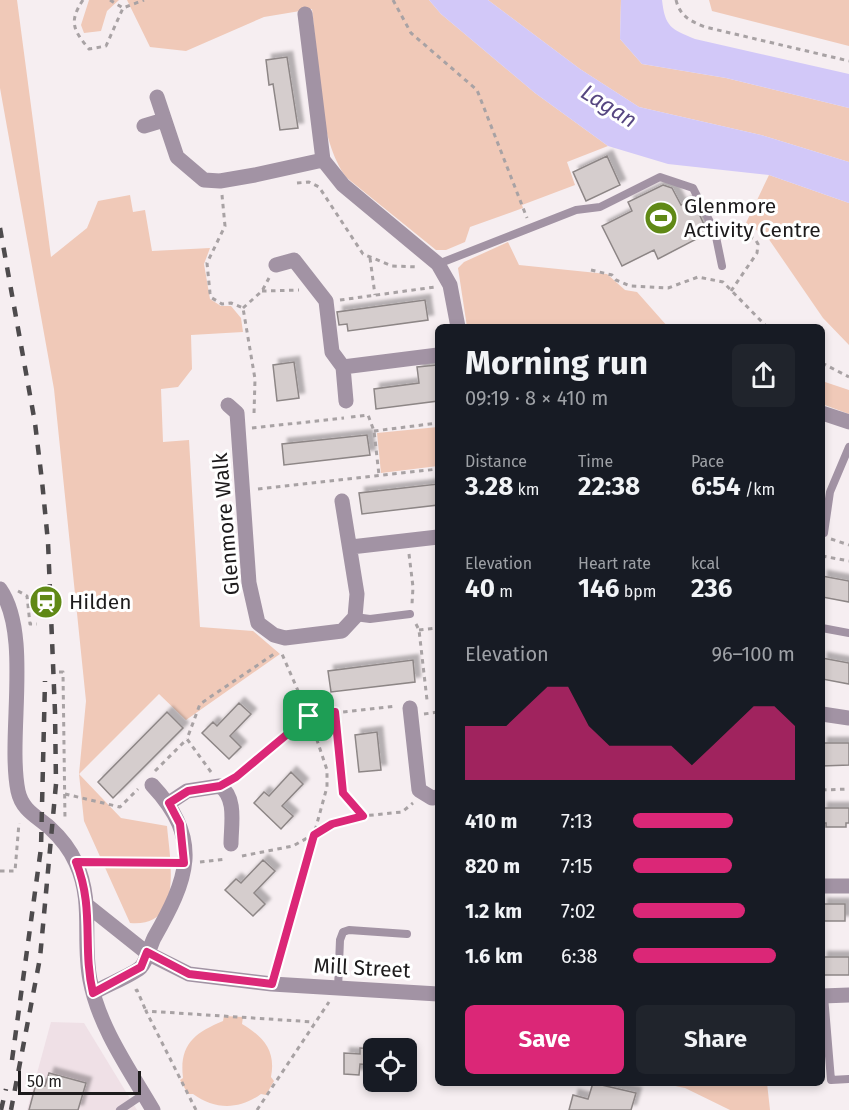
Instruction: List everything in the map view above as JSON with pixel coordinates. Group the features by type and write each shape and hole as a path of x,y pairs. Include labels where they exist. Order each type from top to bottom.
{"street":[{"path":"305,14 323,160 343,185 438,264 450,285 457,324"},
{"path":"157,98 177,157 204,180 220,181 282,171 323,160"},
{"path":"144,126 164,120"},
{"path":"276,265 294,260 324,298 332,352 343,367 346,401"},
{"path":"343,367 435,355"},
{"name":"Glenmore Walk","path":"228,405 237,413 249,583 258,623 274,635"},
{"path":"825,414 849,422"},
{"path":"274,635 285,638 342,632 355,617 357,594 342,501"},
{"path":"351,547 435,537"},
{"path":"0,589 10,609 16,657 17,776 21,800 27,811 65,843 76,862 88,906 88,957 93,993 103,1023 153,1110"},
{"path":"410,708 419,790 431,796"},
{"path":"825,714 849,718"},
{"path":"93,993 141,967 175,903 182,883 184,863 180,824 169,803 149,781"},
{"path":"169,803 188,791 220,786 228,791 231,801 231,844"},
{"path":"825,886 849,886"},
{"name":"Mill Street","path":"88,906 147,952 189,974 272,984 435,994"},
{"path":"825,996 849,995"}],"lane":[{"path":"438,264 576,210 600,207 660,177 693,188 715,232 722,266"},
{"path":"715,232 728,229"},
{"path":"825,512 826,491 849,447"},
{"path":"355,617 370,619 411,614"},
{"path":"825,629 849,633"},
{"path":"339,988 340,940 343,932 349,930 407,934"},
{"path":"825,1017 831,1080 849,1079"},
{"path":"120,1110 144,1094"}],"path":[{"path":"82,0 74,13 76,34 89,49 106,46 123,8 144,0"},
{"path":"110,0 123,8"},
{"path":"393,0 411,33 477,90 531,227"},
{"path":"675,0 690,21 705,27 849,61"},
{"path":"282,171 290,184 309,182 319,187 363,254 392,266 411,268 438,264"},
{"path":"728,229 755,239 758,244 757,253 731,291"},
{"path":"370,258 375,295"},
{"path":"243,308 262,291 276,265"},
{"path":"591,270 612,275 616,280 630,286 668,288 698,277 723,282 764,324"},
{"path":"262,291 300,290 324,298 375,295 450,285"},
{"path":"825,365 849,377"},
{"path":"253,428 368,415 374,431 379,475"},
{"path":"374,431 435,423"},
{"name":"Glenmore Walk","path":"254,489 435,469"},
{"path":"825,534 835,542 849,545"},
{"path":"188,739 220,786 236,777 309,716 394,706 410,708 427,700 419,630 411,614 413,587 408,540"},
{"path":"825,557 849,561"},
{"path":"419,630 435,628"},
{"path":"272,984 326,797 327,770 309,716 274,635"},
{"path":"59,672 63,672 65,794 120,807 149,781 188,739 200,704 281,650"},
{"path":"335,712 343,793 363,816"},
{"path":"825,790 849,789"},
{"path":"76,862 184,863 233,858 293,846 332,824 363,816 402,812 431,796"},
{"path":"0,871 15,871 21,800"},
{"path":"257,1110 339,988"},
{"path":"132,993 137,990 196,1110"},
{"path":"146,1011 314,1022"}],"shaded area":[{"path":"0,0 17,0 51,257 87,228 98,201 130,195 133,212 145,210 152,251 210,248 204,264 210,299 221,306 231,306 241,318 243,332 191,335 192,369 178,387 161,389 163,442 189,440 200,627 253,631 280,654 186,720 159,694 79,774 86,701 54,389 0,88"},
{"path":"89,0 119,0 107,11 101,31 84,33 81,25"},
{"path":"127,0 429,0 441,14 535,93 608,146 567,162 575,185 522,205 523,208 470,227 465,242 446,250 436,250 347,178 337,162 324,121 320,98 312,9 264,17 186,51 150,47"},
{"path":"488,0 621,0 620,39 642,64 726,78 849,108 849,162 761,135 639,107 580,69"},
{"path":"709,0 849,0 849,46 712,11"},
{"path":"769,175 849,203 849,345 823,318 768,238 746,223"},
{"path":"508,242 519,265 607,274 625,290 637,292 665,324 467,324 458,268 464,262"},
{"path":"825,382 849,390 849,414 825,405"},
{"path":"435,427 435,466 381,473 377,433"},
{"path":"79,774 121,818 167,826 170,889 166,904 159,915 147,922 130,923 84,821"},
{"path":"224,1016 243,1017 242,1024 257,1034 267,1046 272,1060 271,1077 274,1081 266,1095 261,1094 244,1103 227,1106 210,1103 193,1094 188,1094 180,1080 183,1078 183,1057 186,1049 204,1030 223,1021"},
{"path":"51,1022 84,1023 137,1110 27,1110"},
{"path":"675,1086 767,1086 770,1110 730,1110 685,1088"}],"water":[{"name":"Lagan","path":"429,0 488,0 580,69 639,107 761,135 849,162 849,203 769,175 668,164 608,146 535,93 441,14"},
{"path":"621,0 662,0 667,22 675,29 695,39 849,74 849,108 726,78 642,64 620,39"}],"building":[{"path":"287,57 298,128 280,130 273,84 269,85 266,60"},
{"path":"607,156 620,185 586,201 573,172"},
{"name":"Glenmore Activity Centre","path":"663,185 672,188 681,205 692,199 708,233 658,259 654,250 622,266 602,226 632,211 628,202"},
{"path":"425,300 428,320 348,331 347,324 339,325 337,312"},
{"path":"294,362 299,398 277,401 273,365"},
{"path":"435,365 435,401 376,409 374,389 419,383 417,367"},
{"path":"367,435 370,455 284,465 282,444"},
{"path":"435,484 435,505 362,514 359,493"},
{"path":"825,577 849,581 849,602 825,598"},
{"path":"825,659 849,663 849,684 825,680"},
{"path":"413,660 415,682 331,692 328,671"},
{"path":"239,703 251,714 230,736 241,747 229,759 202,733 213,722 217,726"},
{"path":"167,712 183,728 113,798 98,782"},
{"path":"377,732 381,770 359,772 355,735"},
{"path":"825,743 849,743 849,765 825,766"},
{"path":"291,772 303,784 282,806 293,816 281,829 254,803 264,792 269,796"},
{"path":"825,808 849,808 849,823 846,823 846,827 826,827"},
{"path":"263,860 275,871 254,893 265,904 253,916 225,890 236,879 241,883"},
{"path":"825,904 845,904 845,921 825,921"},
{"path":"825,957 849,957 849,975 825,975"},
{"path":"360,1048 363,1048 363,1064 360,1064 359,1075 344,1074 344,1053 360,1054"},
{"path":"49,1073 86,1083 78,1110 29,1110 36,1084 45,1086"},
{"path":"592,1086 606,1086 636,1093 631,1110 569,1110 573,1095 588,1099"}],"railway":[{"path":"0,228 35,423 42,481 48,542 56,784 40,958 11,1110"},
{"path":"12,1060 41,848 45,681"},
{"path":"1,1110 6,1089"}],"place":[{"name":"Glenmore Activity Centre","path":"661,218"},
{"name":"Hilden","path":"46,602"}],"route":[{"path":"335,712 343,793 355,810 363,816 332,824 314,835 272,984 215,979 189,974 147,952 141,967 93,993 89,978 86,890 76,862 184,863 180,824 169,803 188,791 220,786 236,777 309,716 335,712"}]}
